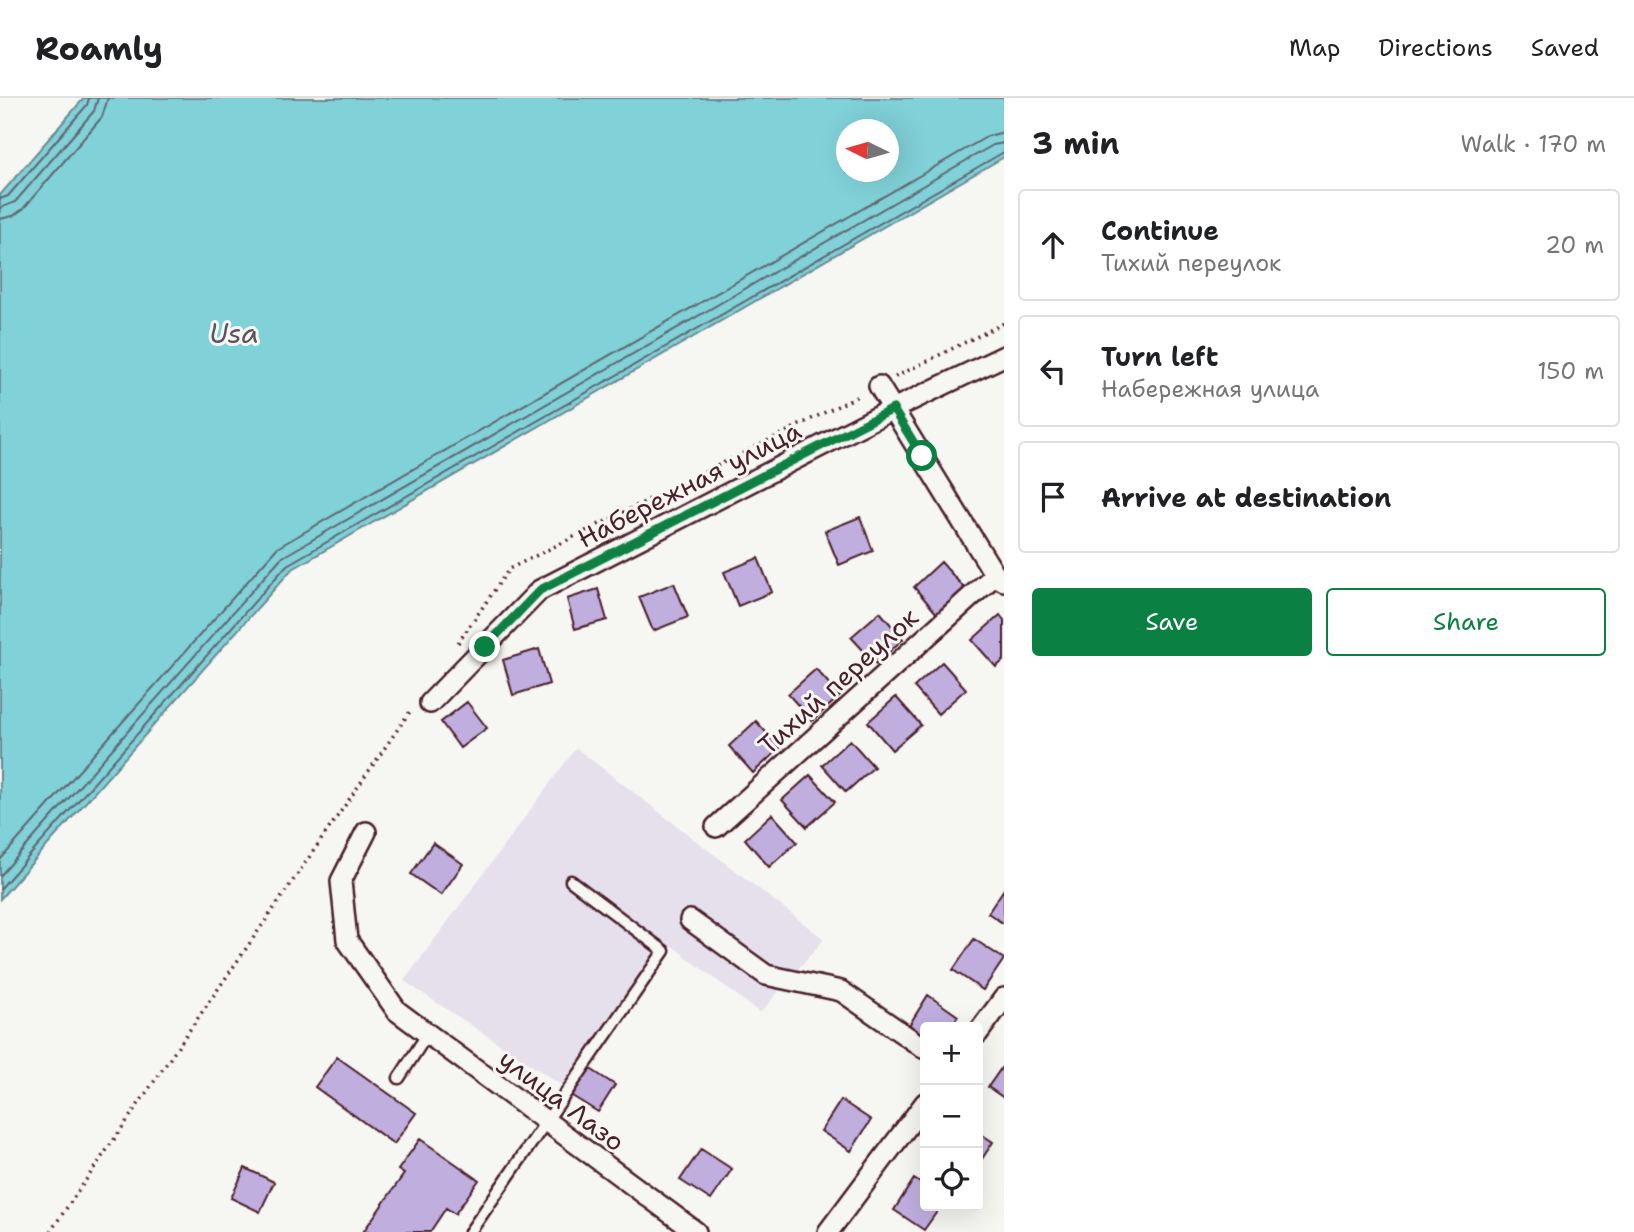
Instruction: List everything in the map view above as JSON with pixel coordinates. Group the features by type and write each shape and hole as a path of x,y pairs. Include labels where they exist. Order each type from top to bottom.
{"street":[{"name":"Набережная улица","path":"423,703 540,590 893,409 1004,356"},
{"name":"Тихий переулок","path":"716,827 1000,578 879,386"},
{"name":"улица Лазо","path":"366,832 341,881 346,940 397,1011 696,1232"},
{"path":"690,920 766,975 841,991 920,1046"},
{"path":"983,1026 1004,998"},
{"path":"828,1232 920,1110"}],"lane":[{"path":"470,1232 664,951 571,881"},
{"path":"399,1078 428,1033"}],"path":[{"path":"455,647 509,569 1004,323"},
{"path":"50,1232 423,703"}],"shaded area":[{"path":"576,748 824,939 760,1013 672,946 575,1094 404,981"}],"water":[{"name":"Usa","path":"84,98 1004,98 1004,157 291,570 0,899 0,195"}],"building":[{"path":"860,517 873,551 839,565 825,531"},
{"path":"758,558 772,592 738,606 724,572"},
{"path":"941,562 966,590 938,615 914,587"},
{"path":"674,583 688,617 653,631 639,597"},
{"path":"598,589 607,620 575,629 567,599"},
{"path":"880,612 903,639 876,664 851,637"},
{"path":"1000,615 1004,620 1004,660 996,667 972,640"},
{"path":"539,649 549,684 513,695 503,660"},
{"path":"942,662 966,689 938,714 914,687"},
{"path":"816,669 840,696 812,721 788,694"},
{"path":"896,697 921,725 892,750 868,722"},
{"path":"467,702 487,728 460,748 441,722"},
{"path":"756,721 780,748 753,773 729,746"},
{"path":"850,740 874,767 846,792 822,765"},
{"path":"810,775 835,802 807,827 782,800"},
{"path":"772,814 797,842 769,867 745,839"},
{"path":"433,843 463,864 441,895 411,874"},
{"path":"1004,889 1004,924 988,913"},
{"path":"974,939 1004,959 983,990 953,970"},
{"path":"928,995 958,1016 954,1022 920,1022 920,1035 908,1027"},
{"path":"337,1057 416,1113 394,1144 315,1087"},
{"path":"1004,1064 1004,1098 988,1087"},
{"path":"589,1068 615,1085 598,1112 572,1096"},
{"path":"841,1100 871,1120 851,1151 821,1131"},
{"path":"983,1135 993,1142 983,1157"},
{"path":"420,1139 479,1180 455,1214 446,1208 430,1232 363,1232 404,1174 398,1170"},
{"path":"701,1149 732,1169 711,1200 680,1180"},
{"path":"245,1168 274,1182 260,1212 231,1198"},
{"path":"914,1179 920,1183 920,1211 937,1211 924,1230 894,1210"}],"route":[{"path":"485,647 540,590 893,409 922,456"}]}
